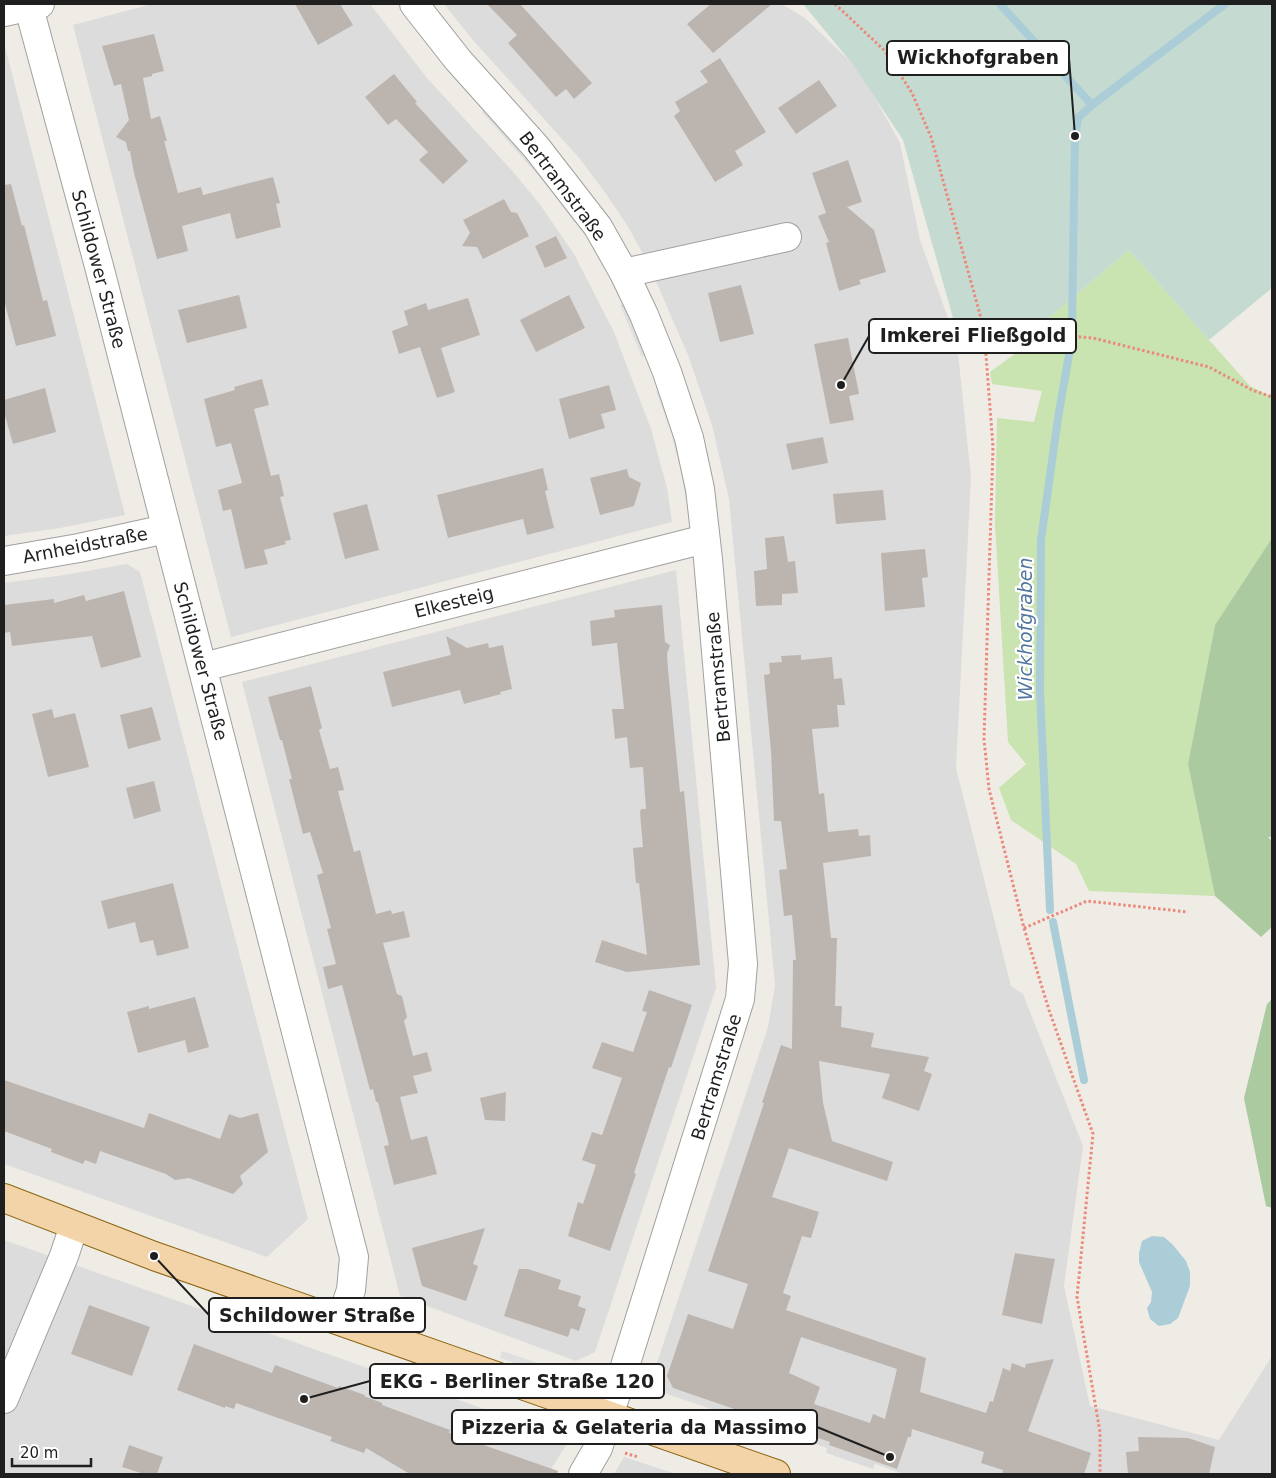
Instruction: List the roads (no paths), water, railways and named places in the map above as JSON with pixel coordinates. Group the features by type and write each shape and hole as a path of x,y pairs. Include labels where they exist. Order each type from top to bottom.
{"main road":[{"path":"4,1198 154,1256 776,1474"}],"street":[{"name":"Bertramstraße","path":"414,4 458,60 536,147 598,227 624,273 644,315 667,372 689,438 700,489 743,964 740,1000 598,1448 583,1474"},
{"name":"Schildower Straße","path":"25,6 100,270 354,1257 351,1290 341,1320"},
{"path":"624,273 787,236"},
{"name":"Arnheidstraße","path":"4,561 80,548 166,529"},
{"name":"Elkesteig","path":"203,667 705,539"},
{"path":"4,1399 60,1265 74,1226"}],"water":[{"path":"1152,1236 1164,1237 1173,1245 1186,1261 1190,1272 1190,1286 1178,1318 1170,1324 1159,1326 1150,1319 1147,1308 1151,1302 1152,1292 1139,1262 1142,1241"}],"waterway":[{"path":"1000,4 1092,105"},
{"name":"Wickhofgraben","path":"1072,327 1075,136 1078,118 1092,105 1225,4"},
{"name":"Wickhofgraben","path":"1050,910 1040,691 1041,540 1058,418 1070,349"},
{"name":"Wickhofgraben","path":"1053,922 1084,1080"}],"place":[{"name":"Wickhofgraben","path":"1075,136"},
{"name":"Imkerei Fließgold","path":"841,385"},
{"name":"Schildower Straße","path":"154,1256"},
{"name":"EKG - Berliner Straße 120","path":"304,1399"},
{"name":"Pizzeria & Gelateria da Massimo","path":"890,1457"}]}
